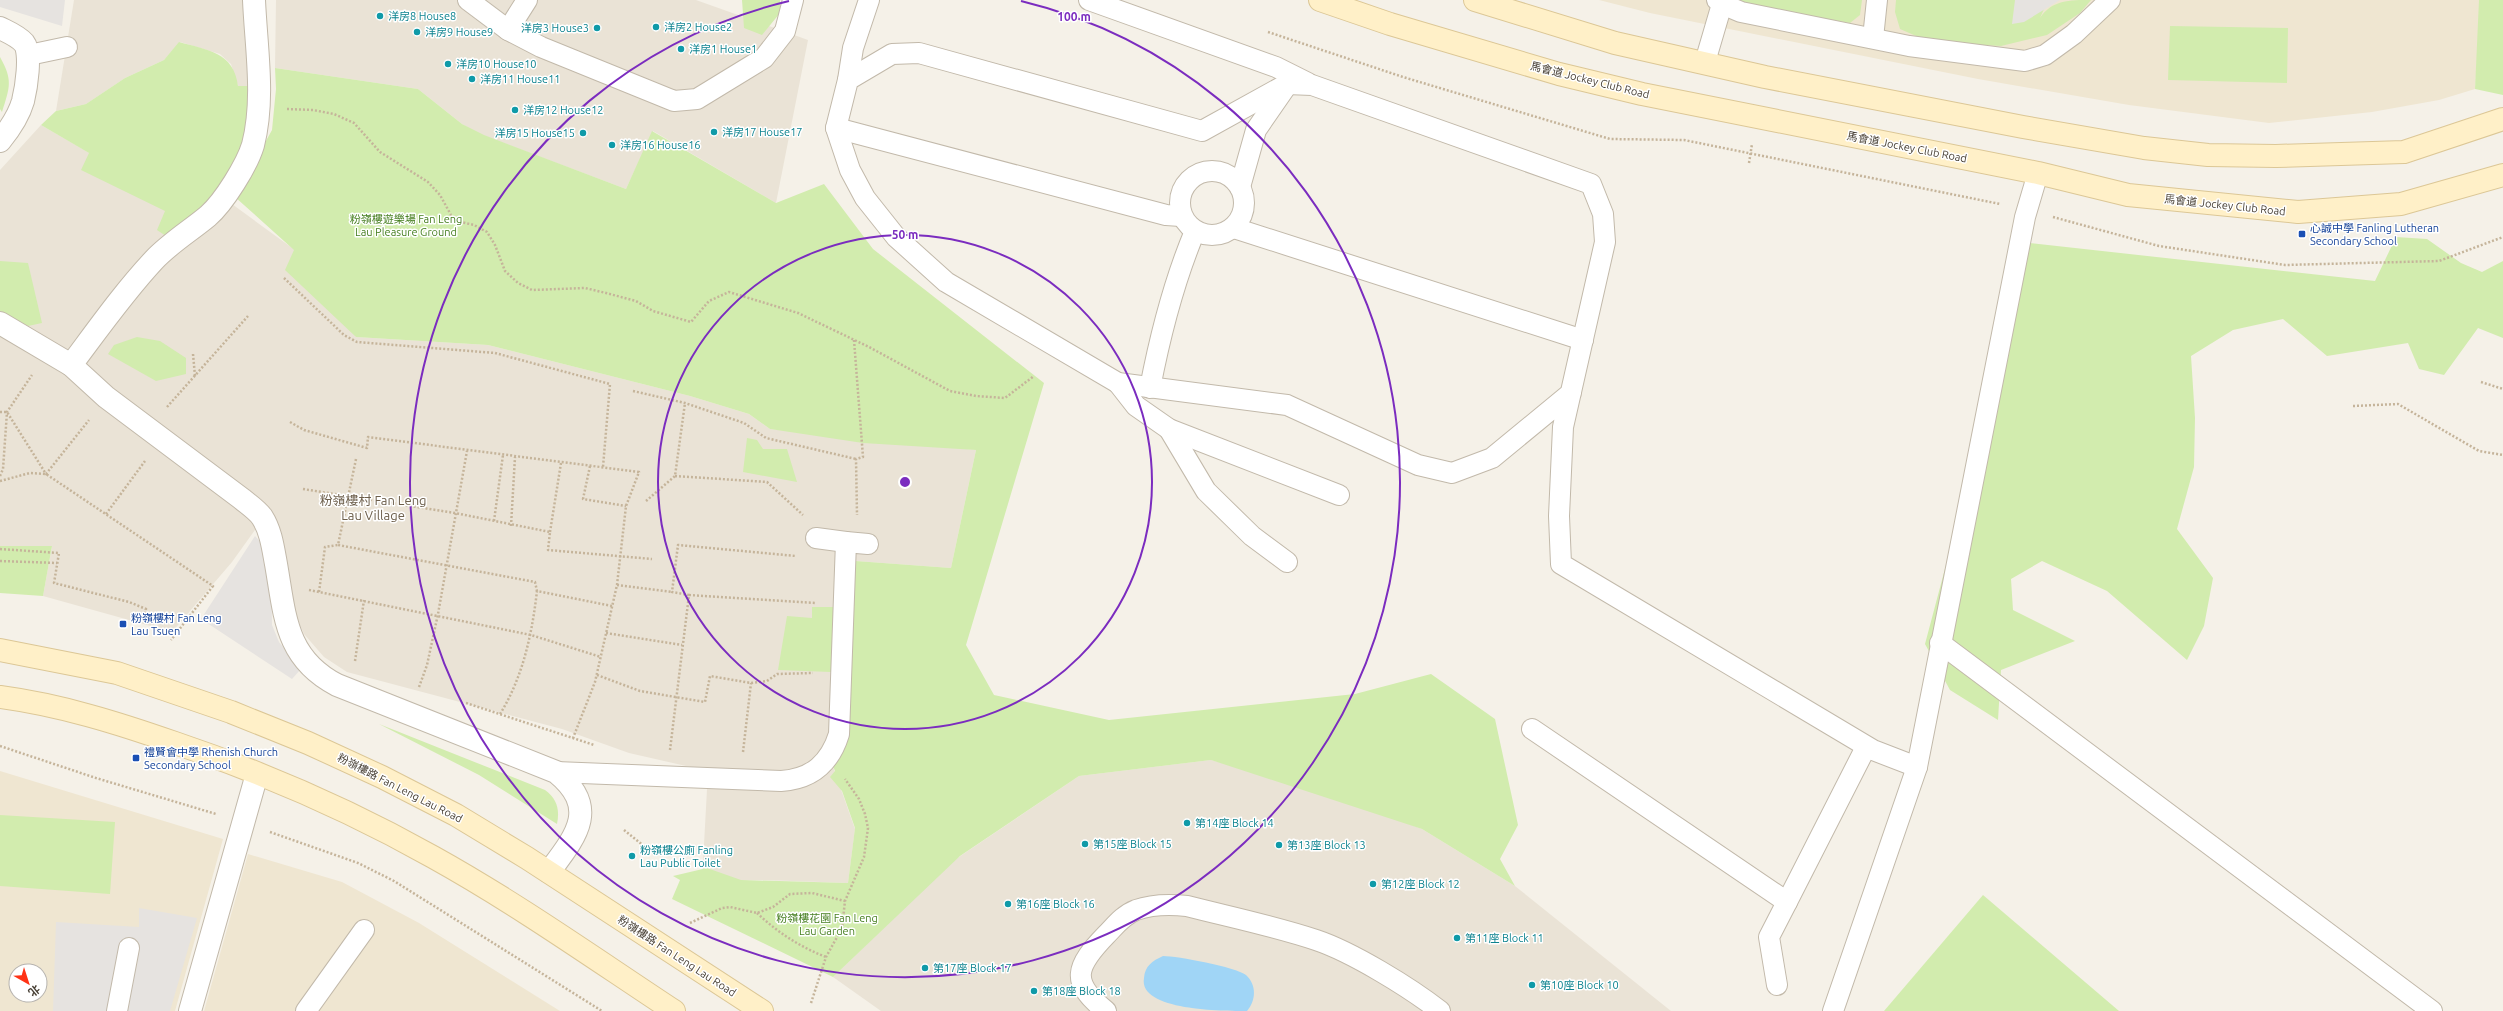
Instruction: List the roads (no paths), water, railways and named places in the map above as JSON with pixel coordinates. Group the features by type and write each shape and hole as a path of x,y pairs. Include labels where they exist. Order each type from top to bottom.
{"main road":[{"name":"馬會道 Jockey Club Road","path":"1320,0 1390,24 1551,71 1642,94 2038,173 2128,195 2298,212 2401,204 2503,175"},
{"path":"1475,0 1616,43 1705,62 1764,77 2023,127 2144,148 2208,155 2307,157 2404,152 2503,119"},
{"name":"粉嶺樓路 Fan Leng Lau Road","path":"0,650 117,673 231,712 301,740 382,778 456,815 549,872 762,1011"},
{"path":"0,697 37,702 138,730 257,774 362,820 433,857 502,897 674,1011"}],"street":[{"path":"72,364 106,316 154,260 180,236 209,215 242,168 252,146 259,98 254,0"},
{"path":"0,28 24,43 29,54 23,102 0,142"},
{"path":"0,323 37,345 49,349 72,364 106,397 155,433 261,516 267,526 274,550 289,632 298,652 313,669 337,685 556,772 574,790 579,802 580,815 574,839 549,872"},
{"path":"190,1011 257,774"}],"lane":[{"path":"468,0 508,30 541,47 674,101 697,99 764,58 785,32 793,0"},
{"path":"508,30 527,0"},
{"path":"869,0 853,48 848,80 836,128 850,170 865,198 896,238 946,282 1118,383 1136,406 1169,428 1339,495"},
{"path":"1090,0 1276,67 1312,85 1591,184 1603,214 1605,242 1563,427 1559,516 1561,564 1866,746 1904,764 1917,767"},
{"path":"1873,38 1877,0"},
{"path":"1705,62 1720,2 1741,12 1909,46 2025,61 2045,55 2074,34 2110,0"},
{"path":"29,54 67,47"},
{"path":"848,80 892,54 919,53 1202,131 1287,84 1312,85"},
{"path":"1240,187 1256,130 1287,84"},
{"path":"836,128 1166,215 1181,216"},
{"path":"1212,171 1224,173 1233,179 1240,187 1244,197 1244,209 1234,228 1215,236 1195,232 1187,225 1181,216 1179,206 1185,186 1192,178 1202,172 1212,171"},
{"path":"1833,1011 1917,767 1940,643 2027,210 2038,173"},
{"path":"1234,228 1583,340"},
{"path":"1150,388 1155,361 1184,260 1195,232"},
{"path":"1118,383 1287,405 1418,465 1452,473 1492,458 1571,393"},
{"path":"1169,428 1206,491 1252,536 1288,562"},
{"path":"816,538 868,544"},
{"path":"556,772 795,780 808,776 829,758 839,734 846,542"},
{"path":"1940,643 2432,1011"},
{"path":"1532,729 1787,902"},
{"path":"1777,985 1769,937 1866,746"},
{"path":"1106,1011 1093,1001 1083,988 1080,972 1085,957 1122,918 1134,911 1167,903 1187,906 1317,941 1342,951 1424,999 1440,1011"},
{"path":"306,1011 364,930"},
{"path":"117,1011 128,948"}],"water":[{"path":"1163,956 1219,965 1246,975 1250,979 1254,988 1254,998 1250,1007 1247,1011 1203,1009 1168,1003 1154,997 1146,989 1144,978 1146,970 1150,964"}],"place":[{"name":"洋房8 House8","path":"380,16"},
{"name":"洋房2 House2","path":"656,27"},
{"name":"洋房3 House3","path":"597,28"},
{"name":"洋房9 House9","path":"417,32"},
{"name":"洋房1 House1","path":"681,49"},
{"name":"洋房10 House10","path":"448,64"},
{"name":"洋房11 House11","path":"472,79"},
{"name":"洋房12 House12","path":"515,110"},
{"name":"洋房17 House17","path":"714,132"},
{"name":"洋房15 House15","path":"583,133"},
{"name":"洋房16 House16","path":"612,145"},
{"name":"心誠中學 Fanling Lutheran Secondary School","path":"2302,234"},
{"name":"粉嶺樓村 Fan Leng Lau Tsuen","path":"123,624"},
{"name":"禮賢會中學 Rhenish Church Secondary School","path":"136,758"},
{"name":"第14座 Block 14","path":"1187,823"},
{"name":"第15座 Block 15","path":"1085,844"},
{"name":"第13座 Block 13","path":"1279,845"},
{"name":"粉嶺樓公廁 Fanling Lau Public Toilet","path":"632,856"},
{"name":"第12座 Block 12","path":"1373,884"},
{"name":"第16座 Block 16","path":"1008,904"},
{"name":"第11座 Block 11","path":"1457,938"},
{"name":"第17座 Block 17","path":"925,968"},
{"name":"第10座 Block 10","path":"1532,985"},
{"name":"第18座 Block 18","path":"1034,991"}],"district":[{"name":"粉嶺樓村 Fan Leng Lau Village","path":"373,508"}],"park label":[{"name":"粉嶺樓遊樂場 Fan Leng Lau Pleasure Ground","path":"406,225"},
{"name":"粉嶺樓花園 Fan Leng Lau Garden","path":"827,924"}]}
